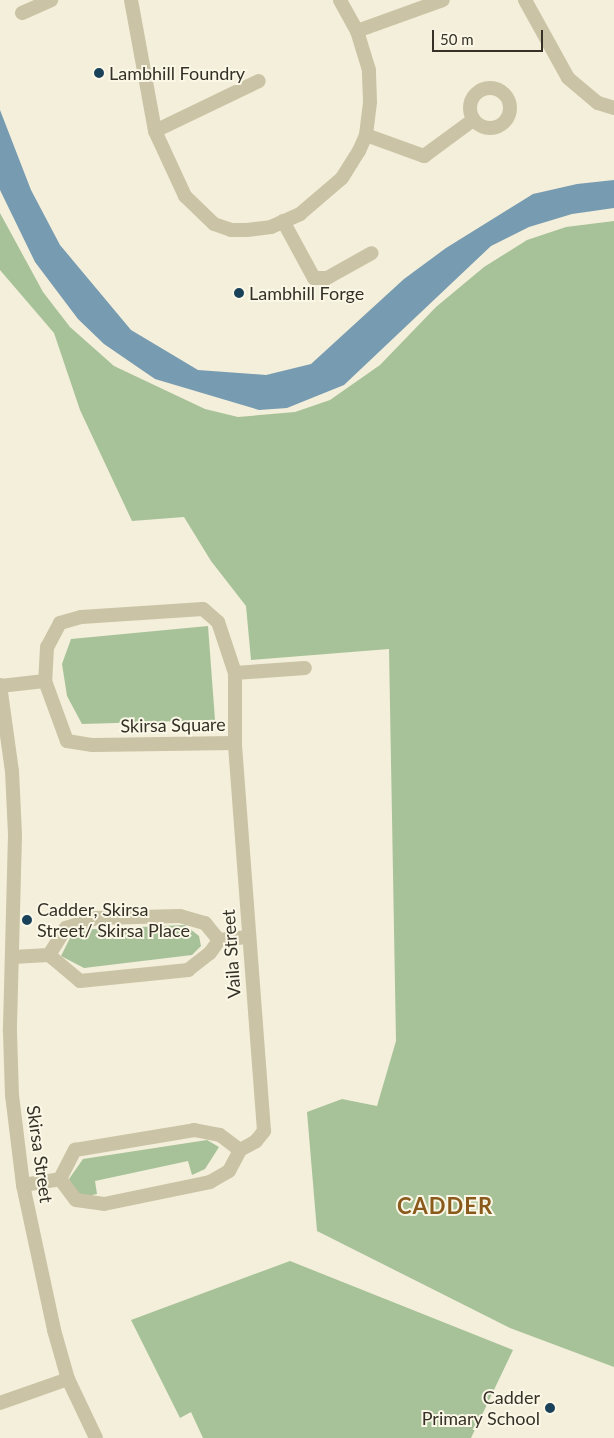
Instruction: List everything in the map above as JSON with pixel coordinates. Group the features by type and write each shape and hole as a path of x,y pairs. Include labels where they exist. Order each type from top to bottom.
{"street":[{"path":"22,12 51,0"},
{"path":"131,0 155,131 184,196 214,224 231,230 272,227 300,214 342,178 366,135 370,102 369,70 357,32 340,0"},
{"path":"357,32 443,0"},
{"path":"524,0 568,78 598,104 614,108"},
{"path":"155,131 259,82"},
{"path":"366,135 424,156 473,120"},
{"path":"283,221 314,278 327,278 372,253"},
{"name":"Skirsa Square","path":"203,609 218,622 235,673 235,743 93,745 67,741 44,681 47,647 60,623 81,617 203,609"},
{"path":"235,673 305,668"},
{"path":"0,686 44,681"},
{"name":"Skirsa Street","path":"0,686 12,780 12,1095 23,1185 54,1330 68,1379 96,1438"},
{"name":"Vaila Street","path":"60,1179 76,1200 104,1204 210,1182 229,1171 240,1150 256,1141 264,1131 235,743"},
{"path":"50,955 66,928 96,918 180,916 205,923 219,940"},
{"path":"12,958 50,955 80,981 188,970 210,953 219,940 249,937"},
{"path":"23,1185 60,1179 74,1150 194,1130 220,1135 240,1150"},
{"path":"0,1402 68,1379"}],"green space":[{"path":"0,213 43,292 70,327 114,366 205,409 238,417 295,412 330,400 380,365 436,307 484,267 527,240 566,227 614,221 614,1367 510,1328 317,1231 307,1112 342,1099 377,1106 396,1041 389,649 251,660 246,606 211,561 184,517 132,521 80,410 54,333 0,270"},
{"path":"208,626 215,720 82,724 67,696 62,664 71,639"},
{"path":"185,925 199,936 201,946 192,955 84,968 61,956 74,930"},
{"path":"207,1140 219,1147 205,1169 192,1175 188,1161 95,1181 97,1194 83,1197 75,1191 69,1179 83,1159"},
{"path":"290,1261 513,1350 471,1438 203,1438 191,1412 180,1418 131,1320"}],"water":[{"path":"0,110 31,190 60,245 131,330 198,370 266,375 311,364 404,279 446,248 533,194 577,184 614,180 614,208 572,214 529,227 491,246 344,385 287,408 259,410 155,379 104,344 78,319 35,262 0,190"}],"place":[{"name":"Lambhill Foundry","path":"99,73"},
{"name":"Lambhill Forge","path":"239,293"},
{"name":"Cadder, Skirsa Street/ Skirsa Place","path":"27,920"},
{"name":"Cadder Primary School","path":"550,1408"}],"district":[{"name":"CADDER","path":"445,1206"}]}
